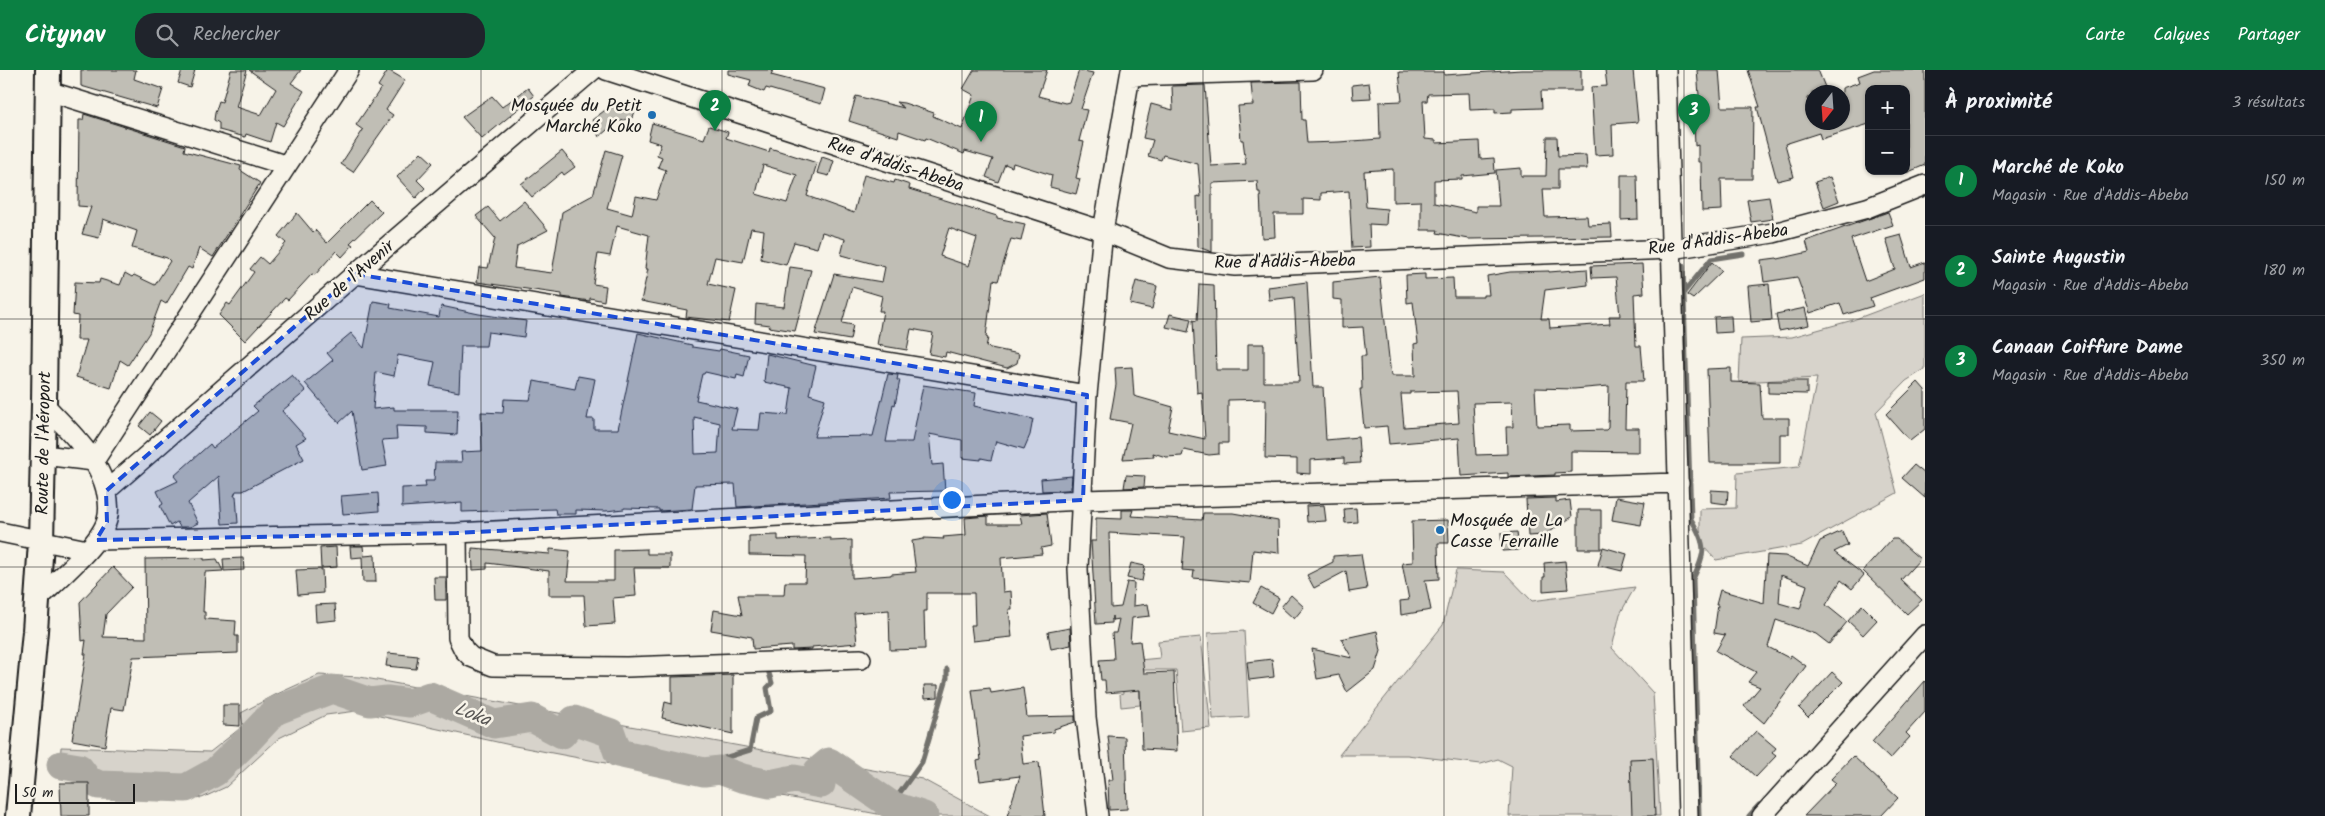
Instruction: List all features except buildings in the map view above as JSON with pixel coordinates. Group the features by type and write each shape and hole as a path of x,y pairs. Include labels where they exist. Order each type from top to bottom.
{"main road":[{"name":"Route de l'Aéroport","path":"18,816 40,542 44,404 48,81"}],"street":[{"path":"94,461 203,297 285,165 349,70"},
{"name":"Rue de l'Avenir","path":"106,491 593,70"},
{"name":"Rue d'Addis-Abeba","path":"606,70 1103,231 1169,258 1235,266 1672,249 1773,233 1867,208 1925,185"},
{"path":"1098,816 1086,717 1078,569 1087,395 1103,231 1131,73 1313,70"},
{"path":"1666,70 1688,816"},
{"path":"48,81 285,165"},
{"path":"355,274 1087,395"},
{"path":"36,600 91,545 107,522 109,506 106,491 94,461 44,404"},
{"path":"43,455 94,461"},
{"path":"0,532 40,542 91,545 457,532 1083,500 1679,483"},
{"path":"457,532 458,638 464,650 472,657 493,666 627,667 861,659"},
{"path":"1762,816 1925,635"}],"highlighted area":[{"path":"355,274 1087,395 1083,500 457,533 96,540 107,522 106,491"}],"shaded area":[{"path":"1925,293 1925,369 1906,381 1876,412 1897,493 1802,545 1716,560 1700,543 1700,509 1736,508 1737,473 1799,467 1817,378 1739,382 1741,339 1792,337 1853,320"},
{"path":"1456,570 1504,572 1532,601 1635,587 1620,614 1612,648 1653,693 1660,816 1509,816 1512,766 1498,759 1481,764 1407,755 1339,755 1443,625"},
{"path":"1244,631 1249,717 1213,719 1208,633"},
{"path":"1201,637 1211,728 1181,731 1176,670 1139,670 1140,705 1121,707 1122,680 1139,660 1160,658 1158,641"},
{"path":"319,675 360,677 922,779 990,816 888,816 515,746 357,711 326,715 279,738 226,787 202,798 59,778 61,747 210,752 243,726 241,713"}],"waterway":[{"path":"1685,291 1711,259 1743,254"},
{"path":"1683,266 1691,519 1700,536 1703,549 1693,579 1699,816"},
{"path":"720,770 721,759 750,750 756,718 771,711 767,688 772,683 768,670 771,669"},
{"path":"891,805 922,762 947,678 947,669"},
{"name":"Loka","path":"61,765 79,768 88,780 99,785 186,788 215,772 275,711 332,689 370,702 387,700 410,703 430,696 494,724 532,718 562,734 574,720 611,733 618,753 704,772 720,770 742,778 770,784 794,779 821,784 818,771 829,762 891,805 924,816"},
{"path":"1749,816 1759,805"}],"place":[{"name":"Mosquée du Petit Marché Koko","path":"652,115"},
{"name":"Sainte Augustin","path":"715,131"},
{"name":"Canaan Coiffure Dame","path":"1694,135"},
{"name":"Marché de Koko","path":"981,142"},
{"name":"Mosquée de La Casse Ferraille","path":"1440,530"}]}
